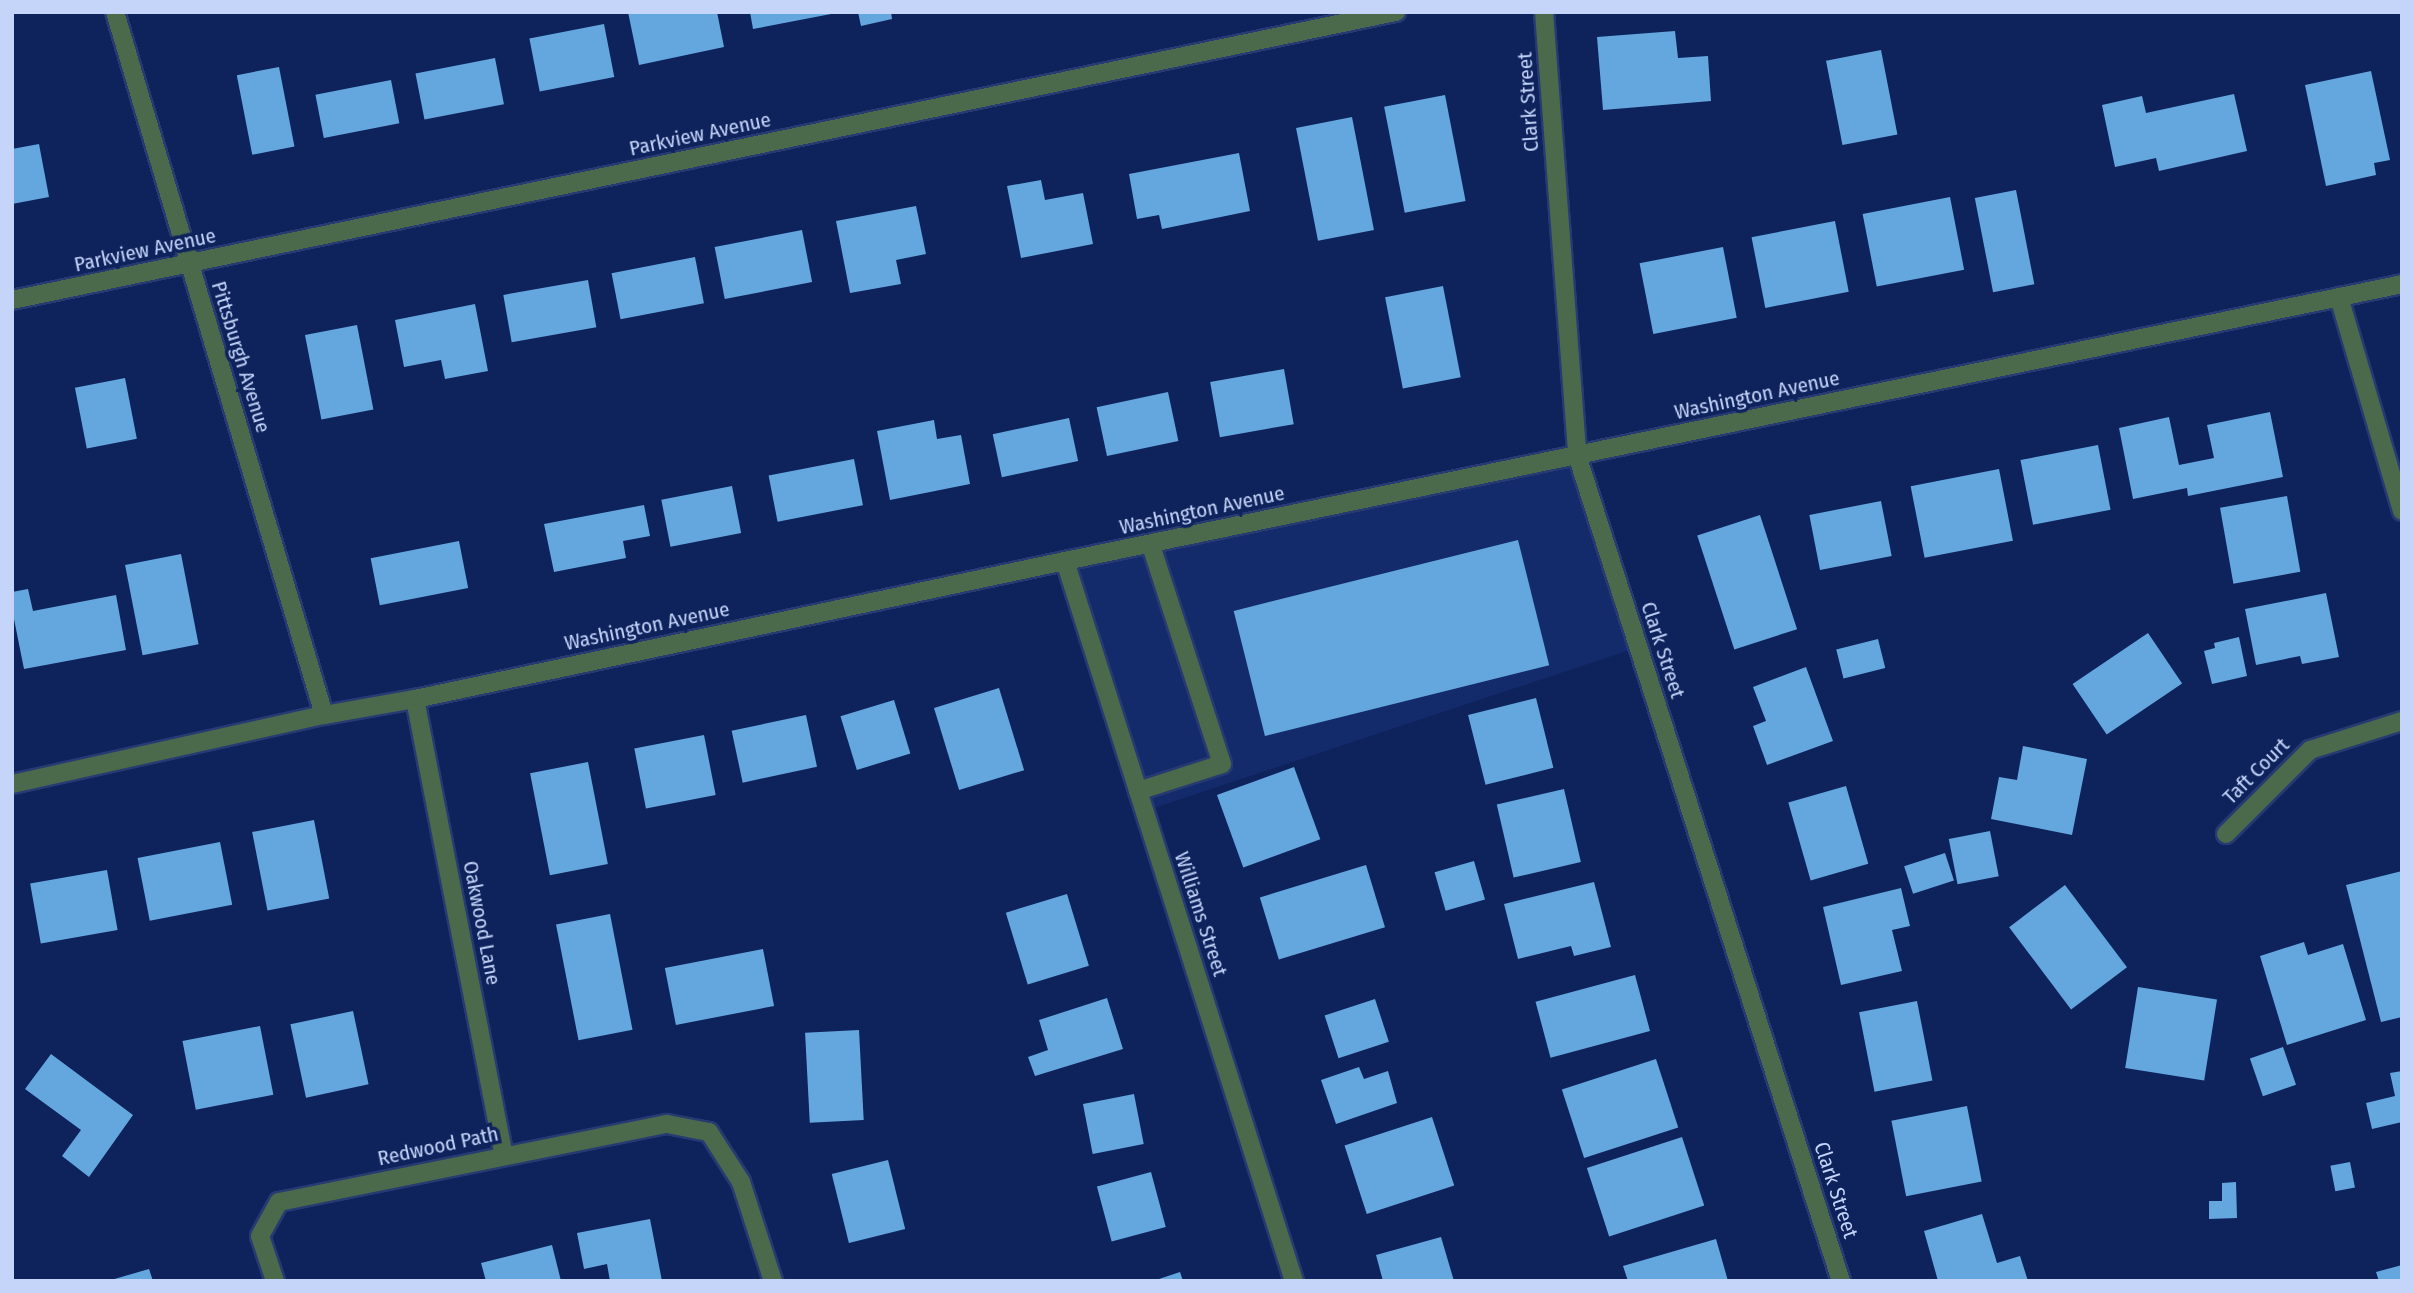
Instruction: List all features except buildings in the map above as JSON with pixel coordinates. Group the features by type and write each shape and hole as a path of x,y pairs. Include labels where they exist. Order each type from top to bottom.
{"street":[{"name":"Pittsburgh Avenue","path":"115,12 324,715"},
{"name":"Parkview Avenue","path":"12,300 1396,12"},
{"name":"Clark Street","path":"1544,12 1577,455 1841,1281"},
{"name":"Washington Avenue","path":"12,784 324,715 415,699 1065,561 2402,284"},
{"path":"2339,297 2402,511"},
{"path":"1138,791 1222,764 1151,545"},
{"name":"Williams Street","path":"1065,561 1294,1281"},
{"name":"Oakwood Lane","path":"415,699 504,1155"},
{"name":"Taft Court","path":"2226,834 2310,750 2402,721"},
{"name":"Redwood Path","path":"275,1281 260,1236 279,1202 667,1124 709,1132 741,1182 773,1281"}],"shaded area":[{"path":"1570,467 1630,650 1154,808 1076,566"}]}
